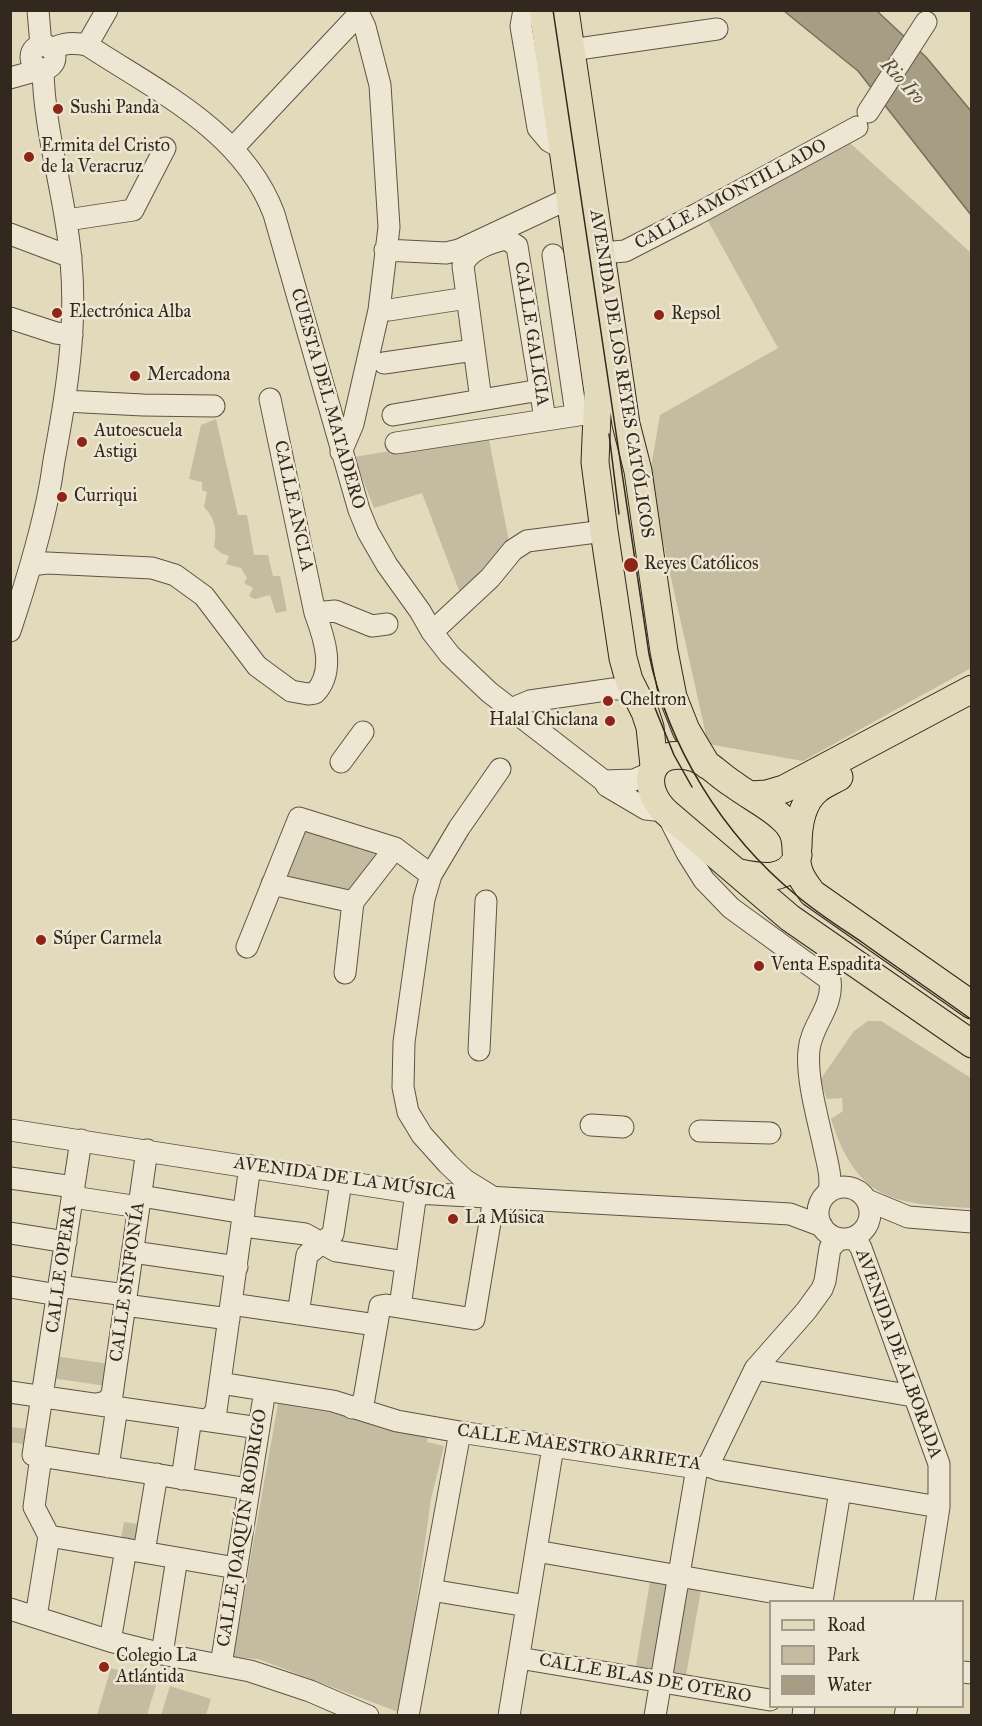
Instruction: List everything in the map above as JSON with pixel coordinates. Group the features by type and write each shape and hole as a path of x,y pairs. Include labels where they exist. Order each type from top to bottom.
{"main road":[{"name":"AVENIDA DE LOS REYES CATÓLICOS","path":"543,10 565,150 598,392 587,413 623,658 629,680 638,696 650,728 652,795 655,802 665,812"},
{"name":"AVENIDA DE LOS REYES CATÓLICOS","path":"565,10 626,424 638,471 669,681 686,730 707,765"},
{"path":"750,795 767,794 784,789 972,689"},
{"path":"735,872 773,877 784,872 792,866 798,852 802,814 810,797 817,789 972,705"},
{"path":"653,769 661,760 674,755 697,759 784,819 792,829 800,873 812,893 972,1005"},
{"path":"665,812 790,918 972,1044"}],"street":[{"path":"38,10 46,47"},
{"path":"10,630 31,565 50,487 65,401 72,335 71,257 67,220 39,67 32,60 32,53 46,47 66,43 76,42 87,45 107,10"},
{"path":"524,10 522,26 538,128 549,141 565,150"},
{"path":"233,148 358,12 370,45 380,85 389,227 379,310 353,424 341,453"},
{"name":"CALLE AMONTILLADO","path":"601,253 625,251 697,214 862,120 926,22"},
{"path":"571,50 717,29"},
{"name":"CUESTA DEL MATADERO","path":"87,45 200,119 233,148 258,180 274,214 341,453 368,532 396,580 420,611 432,632 476,680 604,781 607,786 646,809 665,812"},
{"path":"10,78 39,67"},
{"path":"67,220 133,210 165,148"},
{"path":"385,250 446,253 459,250 570,198"},
{"path":"10,234 71,257"},
{"name":"CALLE GALICIA","path":"468,298 464,262 469,255 506,239 517,246 545,419"},
{"path":"396,443 587,413 553,255"},
{"path":"389,310 468,298 481,400"},
{"path":"10,318 56,333 72,335"},
{"path":"384,363 474,350"},
{"path":"393,415 540,390"},
{"name":"CALLE ANCLA","path":"31,565 47,563 152,568 175,575 204,596 257,666 291,691 315,693 320,688 325,672 326,644 315,613 270,399"},
{"path":"65,401 214,406"},
{"path":"432,632 490,578 520,544 526,541 604,531"},
{"path":"315,613 336,611 372,626 387,624"},
{"path":"513,710 530,701 613,689 623,689 638,696"},
{"path":"341,762 363,732"},
{"path":"10,1287 59,1290 230,1312 385,1313 474,1319 494,1198 465,1180 448,1164 422,1135 408,1112 403,1087 404,1042 424,899 431,875 459,828 500,769"},
{"path":"604,781 634,780 653,769"},
{"path":"665,812 704,880 731,908 830,980 829,1001 811,1037 808,1051 816,1110 831,1177 824,1198 819,1219 822,1226 832,1236 853,1235 870,1215 867,1200 850,1188 842,1187 824,1198"},
{"path":"247,947 299,818 395,848 431,875"},
{"path":"345,973 353,902 395,848"},
{"path":"272,884 353,902"},
{"path":"479,1050 486,901"},
{"path":"591,1125 623,1127"},
{"name":"AVENIDA DE LA MÚSICA","path":"10,1130 340,1182 425,1193 790,1214 822,1226"},
{"path":"700,1131 770,1133"},
{"name":"CALLE OPERA","path":"49,1536 34,1507 37,1456 43,1397 81,1140"},
{"name":"CALLE SINFONÍA","path":"107,1406 106,1402 112,1395 147,1150"},
{"path":"352,1408 359,1406 364,1400 385,1313 406,1262 425,1193 439,1192 448,1183 450,1170 448,1164"},
{"path":"198,1419 210,1418 216,1410 250,1166"},
{"path":"10,1178 73,1192 243,1219 306,1234 336,1251 406,1262"},
{"path":"298,1314 307,1255 333,1234 340,1182"},
{"name":"AVENIDA DE LA MÚSICA","path":"790,1214 796,1211 811,1210 824,1198"},
{"path":"867,1200 908,1217 972,1222"},
{"path":"656,1716 678,1576 702,1467 755,1369 806,1311 822,1289 830,1248 876,1221 902,1221 908,1217"},
{"path":"10,1233 66,1242"},
{"name":"AVENIDA DE ALBORADA","path":"853,1235 861,1248 939,1464 939,1508 924,1600"},
{"path":"133,1252 237,1267"},
{"path":"755,1369 913,1396"},
{"name":"CALLE MAESTRO ARRIETA","path":"220,1383 333,1401 398,1421 460,1432 702,1467 939,1508"},
{"name":"CALLE JOAQUÍN RODRIGO","path":"221,1665 265,1390"},
{"path":"10,1392 259,1428"},
{"path":"107,1406 108,1467"},
{"path":"182,1479 198,1419"},
{"path":"408,1716 460,1432"},
{"path":"509,1716 554,1447"},
{"path":"37,1456 249,1489"},
{"path":"110,1641 157,1474"},
{"path":"822,1600 840,1491"},
{"path":"36,1617 49,1536 236,1568"},
{"path":"536,1551 816,1600"},
{"path":"162,1654 177,1558"},
{"path":"431,1590 527,1606"},
{"path":"10,1609 110,1641 162,1654 250,1671 368,1716"},
{"name":"CALLE BLAS DE OTERO","path":"519,1658 769,1700"}],"green space":[{"path":"849,142 971,253 971,668 803,761 708,744 649,479 660,415 778,348 707,219"},
{"path":"216,419 238,515 247,515 254,555 268,555 273,576 280,576 287,611 276,613 270,595 255,599 249,596 253,588 244,583 247,578 241,568 226,564 229,556 214,547 215,526 204,507 207,492 202,490 202,482 189,479 201,425"},
{"path":"488,435 509,541 460,593 422,493 374,508 354,457"},
{"path":"301,825 386,849 351,895 280,881"},
{"path":"868,1021 881,1021 971,1078 971,1208 920,1204 882,1193 866,1182 853,1167 841,1146 831,1119 843,1111 842,1098 827,1099 820,1080 854,1031"},
{"path":"54,1356 110,1364 107,1386 51,1378"},
{"path":"278,1404 333,1413 428,1436 427,1442 444,1446 431,1499 401,1713 258,1659 233,1657"},
{"path":"11,1427 29,1429 27,1445 11,1442"},
{"path":"124,1522 145,1525 141,1547 120,1543"},
{"path":"650,1581 701,1590 686,1675 636,1666"},
{"path":"111,1668 157,1682 147,1715 97,1715"},
{"path":"170,1686 211,1699 206,1715 161,1715"}],"water":[{"name":"Rio Iro","path":"784,11 877,11 926,57 971,111 971,215 858,71"}],"tram line":[{"path":"553,10 649,654 670,722 702,787 722,817 770,871 812,908 972,1020"},
{"path":"609,434 619,514"},
{"path":"655,708 674,755 692,787"}],"place":[{"name":"Sushi Panda","path":"58,109"},
{"name":"Ermita del Cristo de la Veracruz","path":"29,157"},
{"name":"Electrónica Alba","path":"57,313"},
{"name":"Repsol","path":"659,315"},
{"name":"Mercadona","path":"135,376"},
{"name":"Autoescuela Astigi","path":"82,442"},
{"name":"Curriqui","path":"62,497"},
{"name":"Reyes Católicos","path":"631,565"},
{"name":"Cheltron","path":"608,701"},
{"name":"Halal Chiclana","path":"610,721"},
{"name":"Súper Carmela","path":"41,940"},
{"name":"Venta Espadita","path":"759,966"},
{"name":"La Música","path":"453,1219"},
{"name":"Colegio La Atlántida","path":"104,1667"}]}
